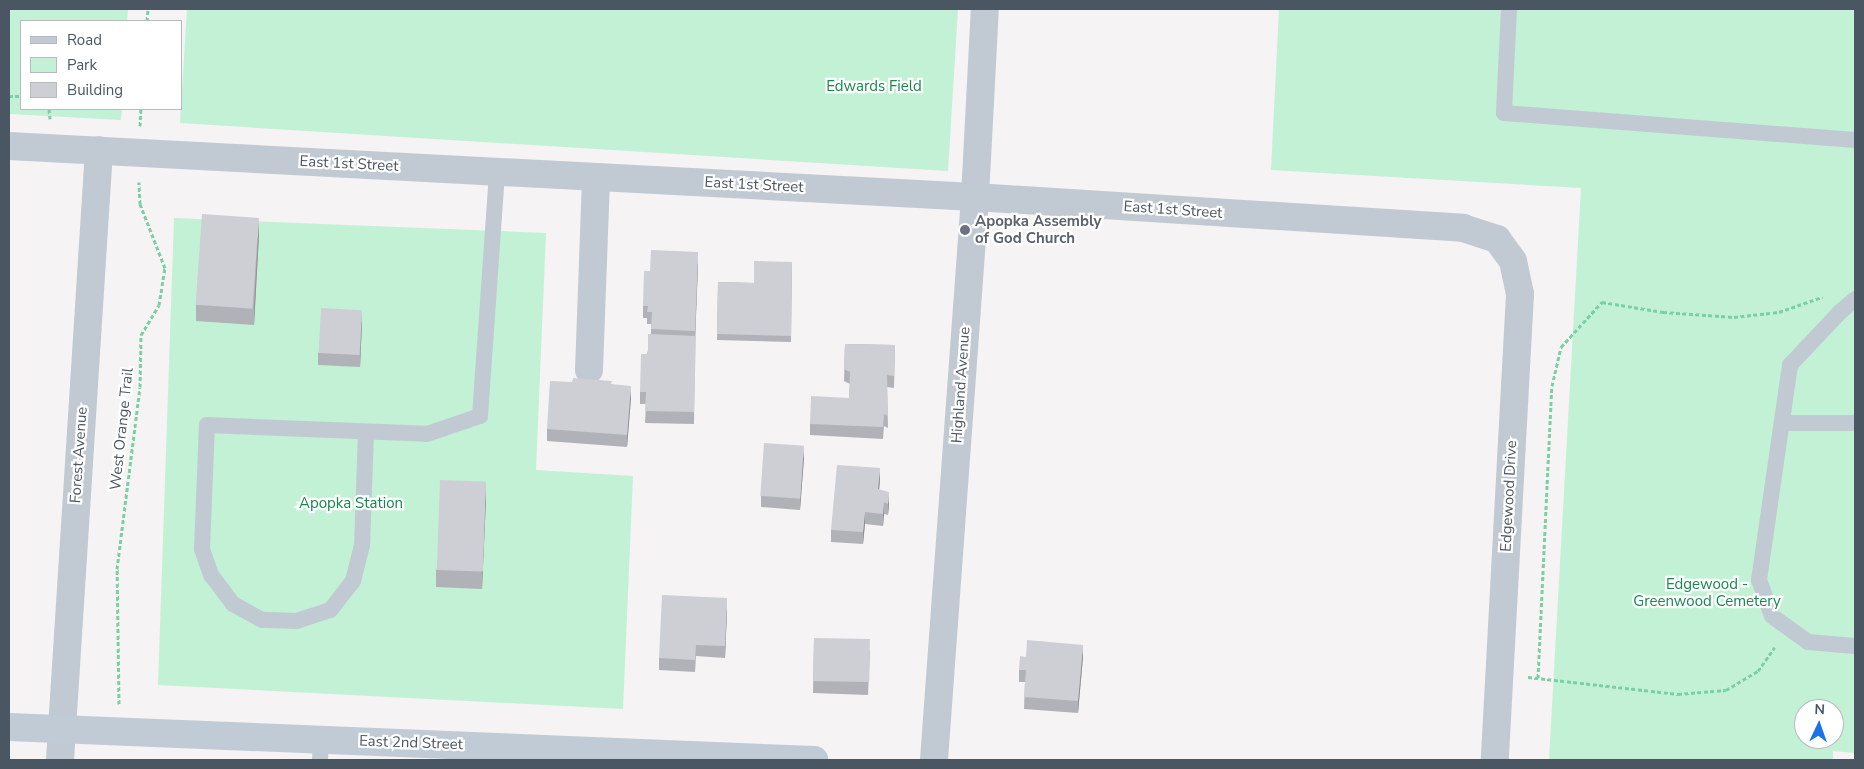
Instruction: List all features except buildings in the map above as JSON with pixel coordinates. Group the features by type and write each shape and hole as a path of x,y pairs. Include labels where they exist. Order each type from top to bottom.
{"street":[{"name":"Highland Avenue","path":"934,760 975,197 985,9"},
{"name":"East 1st Street","path":"9,146 975,197 1463,228 1497,239"},
{"name":"Forest Avenue","path":"60,760 99,150"},
{"path":"589,370 596,177"},
{"name":"Edgewood Drive","path":"1496,760 1520,294 1514,262 1497,239"},
{"name":"East 2nd Street","path":"9,727 119,732 320,750 814,760"}],"lane":[{"path":"1509,9 1504,113 1855,140"},
{"path":"366,432 362,545 354,581 330,610 297,621 262,620 233,604 211,575 202,549 207,425 427,434 480,416 497,172"},
{"path":"1855,299 1840,312 1790,365 1760,580 1772,616 1808,642 1855,646"},
{"path":"1782,423 1855,423"}],"path":[{"name":"West Orange Trail","path":"119,732 117,569 140,387 141,335 159,305 165,268 140,204 138,152 141,110"},
{"path":"1538,678 1552,386 1561,347 1602,302 1663,312 1734,318 1778,312 1829,294"},
{"path":"1500,674 1678,694 1726,690 1758,670 1788,628"}],"green space":[{"path":"9,9 128,9 127,20 20,20 20,110 122,110 121,120 9,114"},
{"name":"Edwards Field","path":"187,9 958,9 948,171 180,123"},
{"name":"Edgewood - Greenwood Cemetery","path":"1279,9 1855,9 1855,753 1833,751 1833,760 1549,760 1581,188 1271,170"},
{"name":"Apopka Station","path":"174,218 546,233 536,470 633,476 623,709 158,685"}],"place":[{"name":"Apopka Assembly of God Church","path":"965,230"}]}
